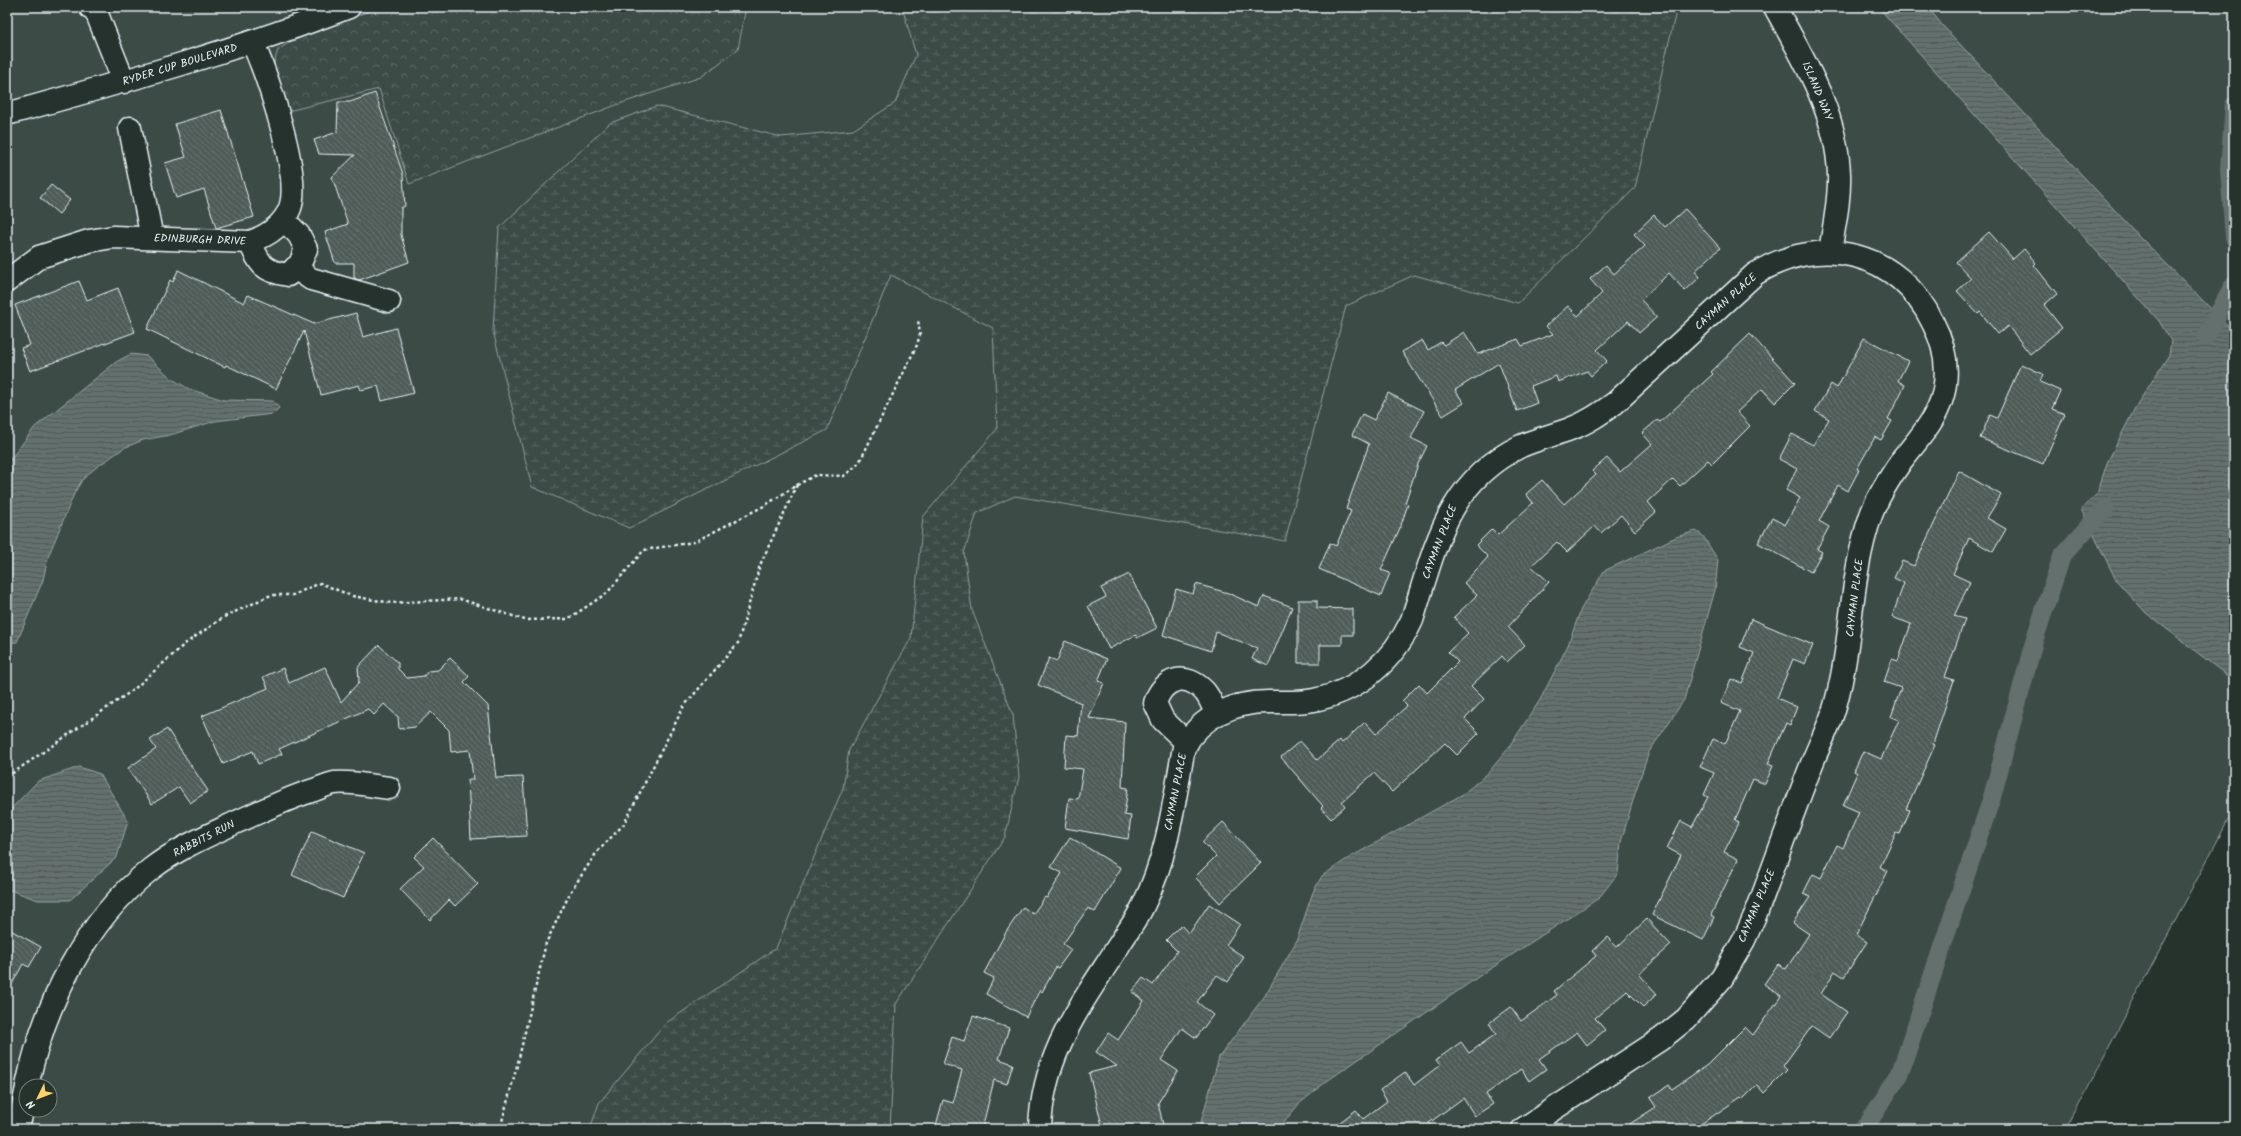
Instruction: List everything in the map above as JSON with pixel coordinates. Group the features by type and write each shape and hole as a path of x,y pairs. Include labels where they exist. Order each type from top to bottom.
{"street":[{"path":"90,7 95,9 124,82"},
{"name":"RYDER CUP BOULEVARD","path":"7,114 124,82 253,43 350,7"},
{"name":"ISLAND WAY","path":"1775,7 1817,85 1828,114 1836,143 1839,173 1838,203 1830,252"},
{"name":"EDINBURGH DRIVE","path":"7,281 39,257 53,251 89,241 113,237 250,242 271,232 284,220 293,196 287,155 276,105 266,74 253,43"},
{"path":"130,128 152,238"},
{"path":"250,242 257,258 270,272 288,274 300,264 306,249 299,235 284,220"},
{"name":"CAYMAN PLACE","path":"1040,1129 1041,1111 1050,1067 1066,1028 1143,907 1158,873 1168,838 1187,743 1199,726 1217,714 1248,703 1299,702 1321,698 1342,692 1367,677 1389,658 1406,634 1449,513 1473,480 1496,462 1520,447 1571,429 1594,418 1615,403 1755,274 1792,257 1830,252 1857,256 1871,260 1895,275 1906,285 1928,312 1940,336 1946,374 1945,387 1929,426 1901,461 1885,486 1872,513 1863,542 1854,586 1846,660 1835,708 1813,760 1757,911 1744,940 1722,978 1686,1019 1661,1039 1523,1129"},
{"path":"295,268 311,278 389,300"},
{"path":"1187,743 1163,720 1155,703 1158,692 1170,682 1183,679 1196,684 1206,693 1217,714"},
{"name":"RABBITS RUN","path":"29,1078 46,1020 59,988 81,949 108,912 133,885 152,868 182,848 292,796 334,783 389,788"},
{"path":"18,1129 20,1118"}],"path":[{"path":"7,777 133,690 186,644 224,617 271,595 293,595 320,583 352,596 390,603 460,599 525,620 568,619 607,593 644,550 694,542 764,506 816,475 844,476 859,463 917,345 920,334 918,320"},
{"path":"500,1129 518,1062 546,943 571,891 597,852 624,824 684,706 738,643 760,564 797,485"}],"green space":[{"path":"7,7 2234,7 2234,809 2066,1129 7,1129"},
{"path":"379,7 746,7 738,49 701,77 619,104 409,184 379,89 288,111 274,63 278,50 290,42"},
{"path":"902,7 1677,7 1635,188 1518,303 1414,275 1346,306 1285,541 1015,496 977,513 964,553 972,610 1013,715 1019,777 1005,837 896,1004 890,1129 590,1129 599,1103 666,1023 776,948 843,788 849,750 911,638 923,517 997,429 993,328 891,275 827,430 629,528 532,487 493,331 499,228 610,123 657,106 781,137 853,130 895,103 916,55"}],"shaded area":[{"path":"1878,7 1928,7 1942,25 2138,235 2234,332 2234,681 2146,613 2116,580 2081,509 2097,494 2107,463 2136,406 2169,355 2171,341 2159,321"},
{"path":"131,354 147,356 172,379 189,389 224,400 273,401 279,408 273,414 215,421 170,435 143,440 124,448 94,469 82,480 74,494 48,557 43,580 17,642 7,643 7,464 35,427 116,362"},
{"path":"1696,531 1703,536 1718,560 1715,590 1684,700 1649,752 1621,842 1618,873 1599,898 1481,975 1327,1081 1299,1104 1278,1129 1199,1129 1219,1057 1264,997 1296,942 1313,892 1322,876 1347,859 1463,794 1488,773 1507,750 1540,700 1568,645 1581,609 1604,571 1676,537"},
{"path":"79,767 100,774 128,821 117,857 70,900 38,900 7,889 7,813 38,781"}],"building":[{"path":"375,93 403,174 405,206 401,208 401,235 409,262 359,280 354,278 354,263 335,263 325,232 348,224 332,177 355,155 319,154 314,140 337,132 338,102 350,102"},
{"path":"221,110 254,217 216,228 204,189 176,198 165,163 186,157 175,124"},
{"path":"51,185 70,200 59,214 40,198"},
{"path":"1685,209 1720,248 1695,271 1700,277 1685,291 1669,273 1641,300 1657,317 1639,333 1628,321 1597,350 1607,361 1591,376 1587,371 1558,382 1556,376 1531,386 1537,403 1517,411 1499,363 1455,390 1464,403 1443,416 1402,352 1422,340 1428,350 1441,342 1444,345 1464,332 1478,354 1518,339 1522,346 1553,334 1546,326 1568,306 1578,316 1602,293 1590,279 1606,265 1614,274 1645,246 1634,234 1654,215 1665,227"},
{"path":"1989,232 2013,259 2024,249 2036,263 2034,265 2057,294 2044,305 2062,328 2030,354 2008,326 1998,334 1980,312 1978,314 1957,291 1971,278 1956,262"},
{"path":"178,270 244,303 248,295 314,324 356,313 363,337 396,328 414,393 382,401 378,386 361,390 359,385 321,395 304,331 276,389 226,365 225,367 147,329 170,280 173,282"},
{"path":"79,281 87,300 118,288 135,332 30,371 21,348 30,345 15,305"},
{"path":"1750,334 1795,383 1775,403 1762,389 1737,412 1750,426 1712,464 1708,460 1680,486 1673,479 1648,502 1656,512 1635,531 1621,515 1601,533 1595,526 1567,552 1557,542 1531,566 1549,582 1508,627 1525,645 1507,662 1502,656 1471,686 1484,699 1465,719 1479,733 1457,755 1445,743 1392,792 1374,773 1342,802 1345,806 1331,819 1321,808 1323,806 1281,757 1300,741 1317,760 1340,740 1342,743 1365,722 1376,734 1407,706 1402,701 1419,684 1427,693 1458,662 1448,652 1468,633 1454,617 1477,595 1464,583 1488,557 1476,545 1492,529 1498,535 1533,503 1526,494 1542,480 1564,504 1596,475 1592,471 1607,458 1620,472 1652,444 1642,433 1657,420 1660,422 1713,374 1711,372"},
{"path":"1864,338 1908,361 1898,381 1905,385 1888,419 1892,421 1881,440 1875,437 1857,469 1859,470 1848,491 1838,485 1819,521 1829,527 1817,549 1822,552 1811,572 1758,543 1772,518 1785,525 1800,498 1786,490 1797,469 1779,459 1792,434 1813,445 1829,419 1815,411 1831,384 1837,388"},
{"path":"2021,364 2043,374 2040,382 2060,391 2052,409 2065,414 2043,464 1980,438 1990,415 1997,418"},
{"path":"1388,393 1424,411 1411,438 1427,446 1418,464 1405,503 1408,504 1400,528 1381,570 1390,573 1381,596 1319,569 1330,543 1336,546 1351,511 1346,509 1369,444 1352,435 1362,414 1374,420"},
{"path":"1959,471 2001,495 1987,518 2006,529 1993,552 1969,538 1953,574 1970,582 1954,616 1965,619 1945,677 1954,680 1933,744 1935,745 1906,809 1910,810 1900,834 1896,833 1880,867 1888,871 1856,935 1867,942 1844,977 1835,971 1821,994 1847,1012 1829,1038 1812,1026 1783,1066 1787,1070 1764,1093 1757,1085 1743,1099 1741,1097 1701,1124 1705,1129 1622,1129 1656,1107 1650,1098 1669,1085 1672,1089 1707,1065 1745,1027 1753,1035 1781,996 1764,984 1778,964 1786,969 1809,934 1793,923 1810,897 1803,894 1813,874 1821,878 1837,845 1843,848 1859,812 1843,805 1857,773 1854,771 1863,751 1881,759 1899,720 1891,717 1901,688 1884,682 1892,659 1898,661 1911,624 1892,617 1904,583 1894,578 1902,561 1914,566"},
{"path":"1129,574 1157,628 1137,638 1136,635 1109,649 1088,606 1106,597 1101,588"},
{"path":"1196,584 1228,593 1259,607 1264,596 1292,607 1268,666 1252,659 1257,648 1216,632 1211,651 1163,635 1176,589 1193,594"},
{"path":"1298,600 1317,600 1317,608 1353,609 1353,635 1342,635 1342,645 1320,645 1320,663 1298,663"},
{"path":"1751,619 1813,645 1805,664 1793,659 1777,698 1797,707 1790,725 1786,723 1768,764 1773,766 1765,784 1753,779 1735,820 1739,823 1724,852 1738,859 1711,915 1714,917 1703,940 1652,915 1681,855 1667,848 1681,821 1692,827 1708,797 1704,795 1714,773 1700,767 1713,739 1725,744 1740,711 1721,703 1731,679 1742,683 1754,653 1740,647"},
{"path":"1065,641 1107,659 1098,681 1104,683 1089,718 1125,722 1122,787 1128,788 1124,815 1131,816 1128,839 1065,828 1069,798 1078,799 1083,769 1064,767 1066,735 1078,736 1081,703 1038,685 1049,658 1057,661"},
{"path":"379,645 398,663 398,669 407,678 424,676 428,671 438,670 450,658 469,676 464,682 488,706 496,778 523,777 527,836 471,839 468,780 473,780 470,750 451,752 449,730 431,712 415,727 399,729 398,717 384,704 374,715 368,709 279,749 282,754 258,764 253,751 223,764 202,716 268,688 263,677 283,668 289,683 325,667 341,702 359,682 358,667"},
{"path":"167,729 208,791 190,803 179,787 152,804 128,768 156,749 150,740"},
{"path":"1223,822 1261,863 1220,903 1195,877 1216,856 1202,842"},
{"path":"312,831 364,853 343,898 292,875"},
{"path":"1070,837 1121,868 1095,912 1088,908 1063,944 1071,950 1058,968 1056,967 1042,992 1040,990 1026,1017 986,994 994,978 984,973 1006,932 1023,907 1033,914 1045,897 1047,898 1062,873 1051,867"},
{"path":"433,838 478,884 455,906 449,900 430,920 400,889 424,866 414,857"},
{"path":"1209,904 1240,924 1226,945 1244,957 1228,982 1217,975 1197,1002 1213,1015 1196,1038 1182,1028 1161,1060 1178,1071 1158,1103 1164,1129 1103,1129 1089,1073 1117,1066 1096,1052 1108,1033 1118,1040 1144,1001 1132,992 1143,978 1153,985 1177,951 1166,940 1181,925 1189,934"},
{"path":"1647,919 1671,945 1639,974 1657,994 1643,1007 1627,991 1595,1018 1605,1030 1587,1045 1577,1032 1539,1059 1546,1069 1529,1081 1521,1069 1486,1094 1493,1104 1475,1116 1463,1098 1429,1123 1433,1129 1331,1129 1356,1110 1363,1119 1387,1101 1380,1090 1405,1072 1414,1085 1440,1065 1436,1060 1461,1042 1469,1053 1496,1034 1489,1023 1511,1007 1521,1021 1557,995 1554,991 1596,956 1592,951 1607,937 1617,947"},
{"path":"7,928 41,947 29,967 23,964 7,993"},
{"path":"973,1016 1009,1028 999,1059 1013,1064 1007,1084 994,1080 982,1129 935,1129 943,1100 953,1103 962,1070 943,1064 952,1037 964,1041"}],"waterway":[{"path":"2234,105 2229,169 2234,238"},
{"path":"2206,337 2234,284"},
{"path":"1862,1129 1867,1125 1900,1073 1992,797 2035,638 2062,556 2105,508"}]}
